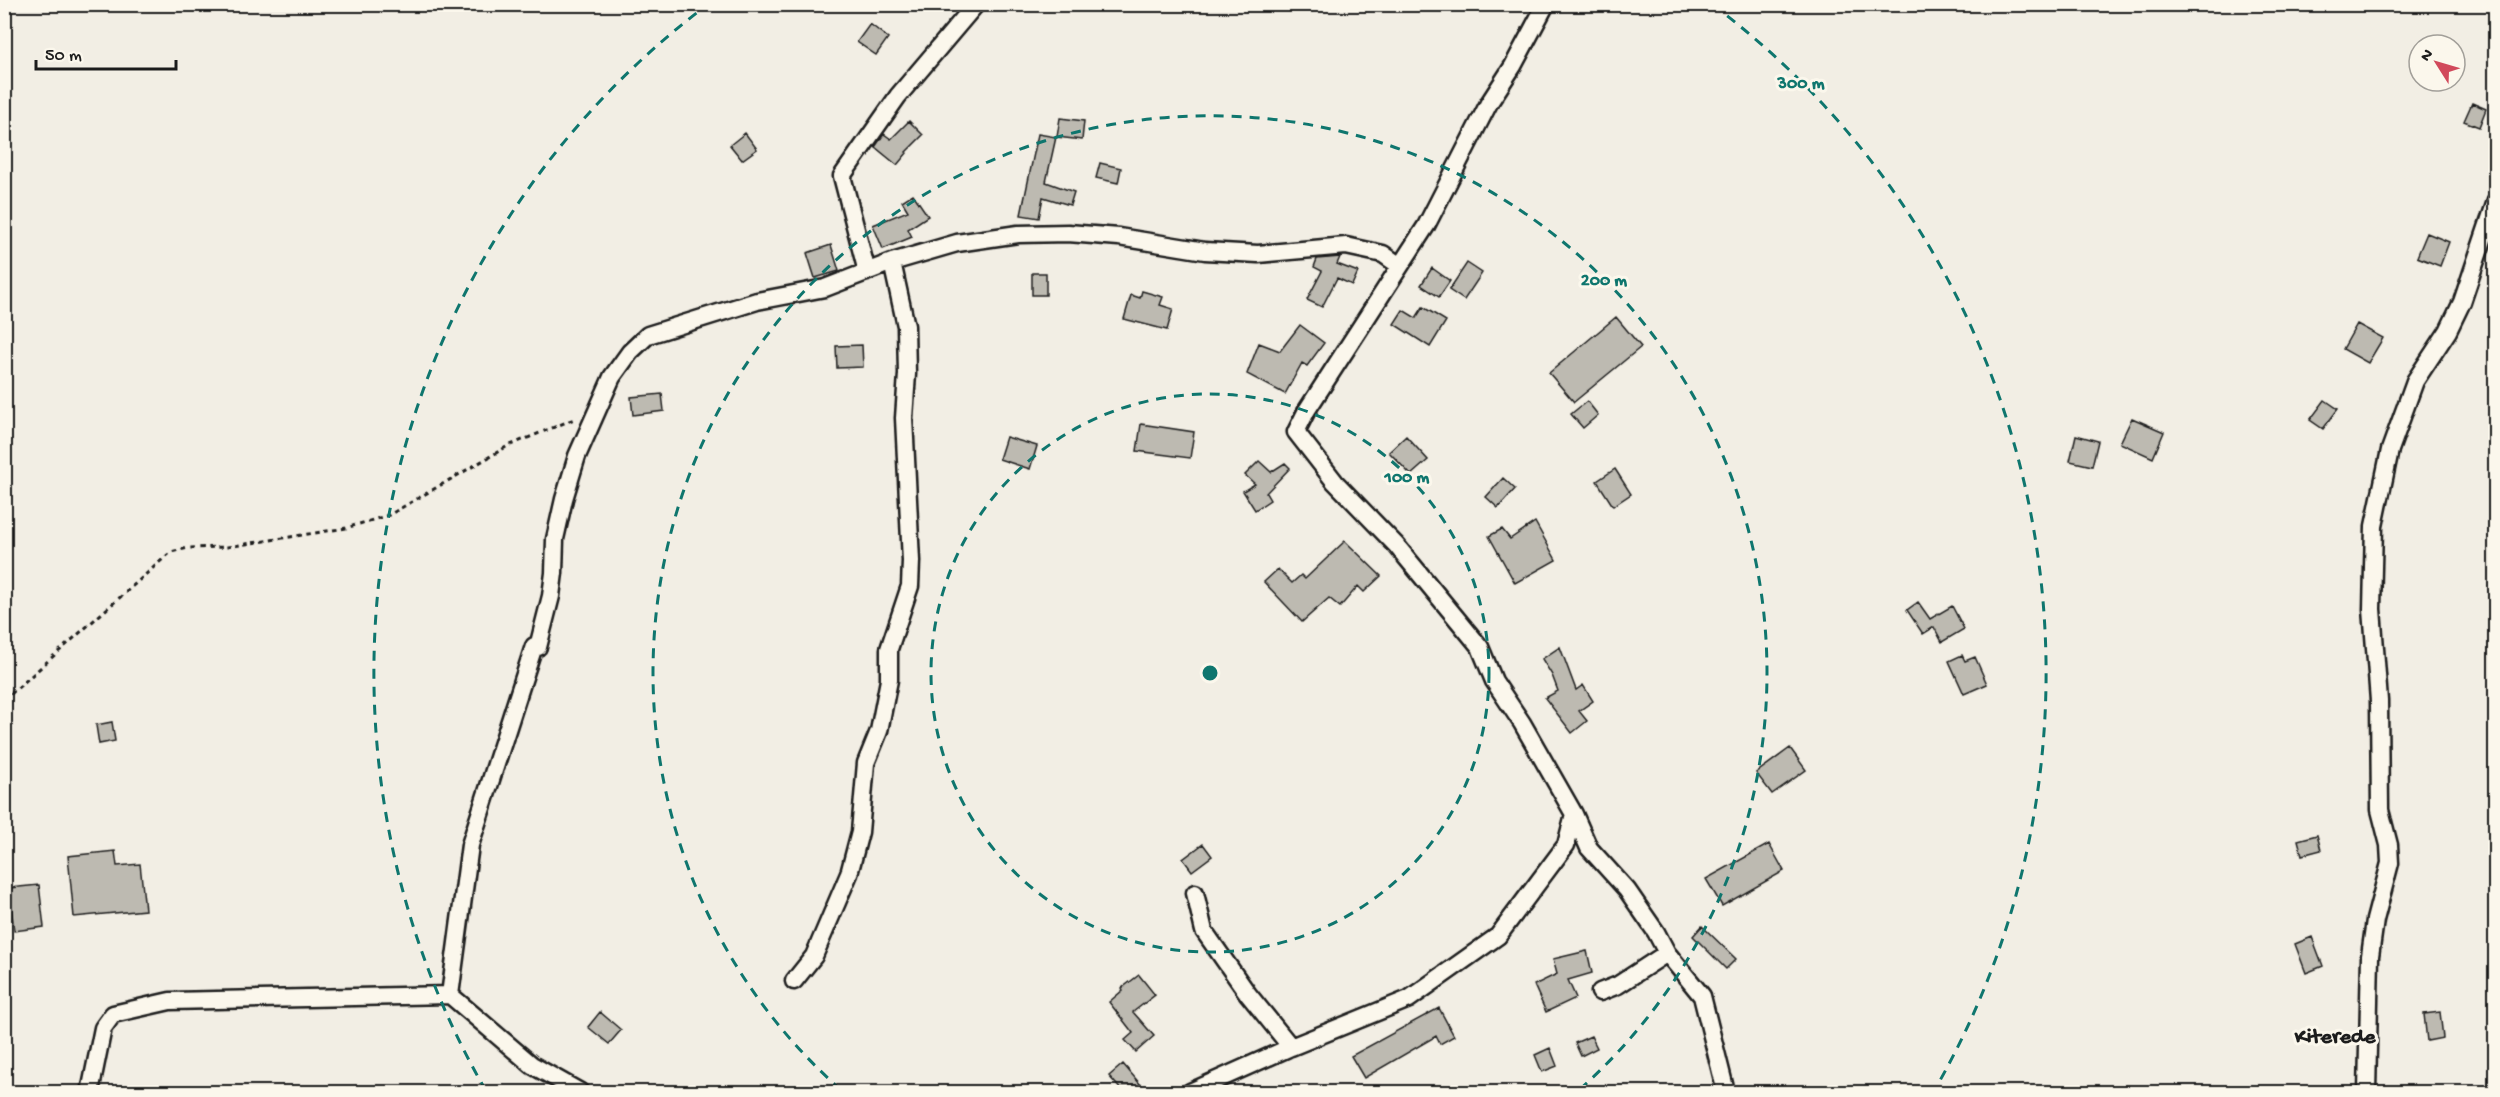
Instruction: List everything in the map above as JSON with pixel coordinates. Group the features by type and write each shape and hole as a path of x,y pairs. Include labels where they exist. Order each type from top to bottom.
{"street":[{"path":"867,272 842,176 898,96 976,4"},
{"path":"1546,4 1513,66 1489,103 1426,226 1307,410 1296,432 1335,482 1396,545 1480,647 1494,681 1522,723 1574,814 1589,848 1627,890 1656,932 1667,953 1702,996 1726,1092"},
{"path":"2367,1092 2370,956 2375,920 2390,863 2389,845 2380,810 2379,701 2372,609 2374,526 2390,450 2415,381 2448,331 2462,302 2496,201"},
{"path":"450,995 470,845 536,646 550,596 554,573 555,539 564,499 577,456 612,376 630,352 648,335 757,301 825,288 892,262 957,243 1018,234 1068,233 1119,237 1205,251 1258,254 1346,246 1383,254 1400,266"},
{"path":"794,981 814,956 849,874 860,832 866,764 879,731 889,680 889,649 910,586 911,561 904,418 907,374 906,326 892,262"},
{"path":"1190,1092 1291,1047 1410,999 1498,936 1566,845 1574,814"},
{"path":"1195,892 1204,932 1248,994 1291,1047"},
{"path":"1600,993 1618,985 1667,953"},
{"path":"90,1092 103,1028 113,1014 170,1001 450,995 532,1065 580,1092"}],"path":[{"path":"4,700 171,552 188,548 227,547 346,528 389,515 508,446 598,410"}],"building":[{"path":"870,24 888,38 876,55 857,42"},
{"path":"2472,103 2486,109 2479,127 2464,121"},
{"path":"1060,118 1084,121 1082,140 1057,137"},
{"path":"909,121 923,135 897,165 875,147 884,134 891,139"},
{"path":"745,133 757,149 742,160 730,145"},
{"path":"1038,134 1056,137 1046,182 1074,192 1070,205 1043,197 1039,218 1021,215"},
{"path":"1100,163 1121,168 1118,183 1096,178"},
{"path":"913,194 928,216 908,229 912,237 883,249 873,225 908,211 902,201"},
{"path":"2427,233 2449,242 2440,266 2417,257"},
{"path":"831,245 839,271 815,278 807,253"},
{"path":"1340,257 1337,264 1358,272 1352,285 1337,278 1322,307 1307,300 1322,271 1314,267 1317,259"},
{"path":"1467,263 1482,273 1464,300 1449,290"},
{"path":"1432,268 1450,281 1439,297 1421,285"},
{"path":"1032,273 1046,273 1046,295 1032,295"},
{"path":"1142,291 1163,297 1160,305 1173,309 1167,330 1124,319 1131,295 1140,298"},
{"path":"1423,307 1446,321 1430,347 1394,324 1403,310 1416,318"},
{"path":"1616,317 1641,347 1574,402 1549,373"},
{"path":"2357,324 2383,338 2368,363 2343,349"},
{"path":"1300,325 1324,343 1307,366 1302,363 1285,394 1247,374 1259,343 1280,351"},
{"path":"862,345 863,367 837,368 836,346"},
{"path":"662,394 664,411 633,415 631,397"},
{"path":"2325,400 2338,409 2323,429 2310,420"},
{"path":"1587,401 1598,415 1583,428 1571,414"},
{"path":"2132,418 2164,432 2153,458 2120,443"},
{"path":"1141,424 1194,432 1190,458 1137,451"},
{"path":"2076,435 2098,441 2092,466 2070,461"},
{"path":"1406,436 1428,460 1411,475 1389,452"},
{"path":"1006,437 1037,446 1030,469 999,459"},
{"path":"1259,461 1271,472 1285,463 1290,468 1266,493 1270,500 1255,510 1243,491 1255,484 1245,475"},
{"path":"1615,469 1631,494 1613,506 1597,481"},
{"path":"1503,478 1515,489 1498,508 1486,497"},
{"path":"1535,522 1556,560 1515,583 1489,536 1502,529 1510,539"},
{"path":"1345,541 1381,576 1364,592 1358,586 1340,607 1329,598 1302,622 1264,582 1278,569 1292,583 1301,575 1305,579"},
{"path":"1918,602 1930,619 1952,606 1964,629 1942,642 1934,627 1923,634 1907,610"},
{"path":"1560,647 1576,690 1583,685 1593,701 1579,711 1587,721 1572,733 1545,698 1558,691 1542,659"},
{"path":"1962,655 1965,661 1975,657 1987,684 1964,694 1949,661"},
{"path":"112,722 115,741 99,744 96,725"},
{"path":"1790,748 1806,770 1772,794 1756,773"},
{"path":"2317,835 2321,850 2302,855 2298,840"},
{"path":"1203,844 1212,856 1192,871 1183,859"},
{"path":"1769,844 1784,871 1722,906 1706,879"},
{"path":"115,851 117,866 140,864 145,910 74,917 68,856"},
{"path":"39,885 44,927 14,931 9,888"},
{"path":"1702,926 1736,959 1726,969 1693,936"},
{"path":"2312,937 2323,966 2306,973 2295,944"},
{"path":"1587,951 1592,973 1568,980 1576,998 1546,1012 1534,985 1557,974 1553,959"},
{"path":"1139,975 1155,995 1133,1012 1154,1036 1136,1052 1125,1040 1133,1033 1109,1002"},
{"path":"1439,1008 1454,1036 1440,1044 1436,1036 1364,1078 1351,1056"},
{"path":"600,1012 621,1030 609,1044 588,1027"},
{"path":"2440,1012 2443,1038 2427,1041 2424,1014"},
{"path":"1591,1036 1597,1048 1581,1056 1575,1043"},
{"path":"1550,1048 1557,1066 1542,1072 1535,1055"},
{"path":"1123,1064 1147,1092 1123,1092 1109,1076"}],"district":[{"name":"Kiterede","path":"2335,1034"}]}
